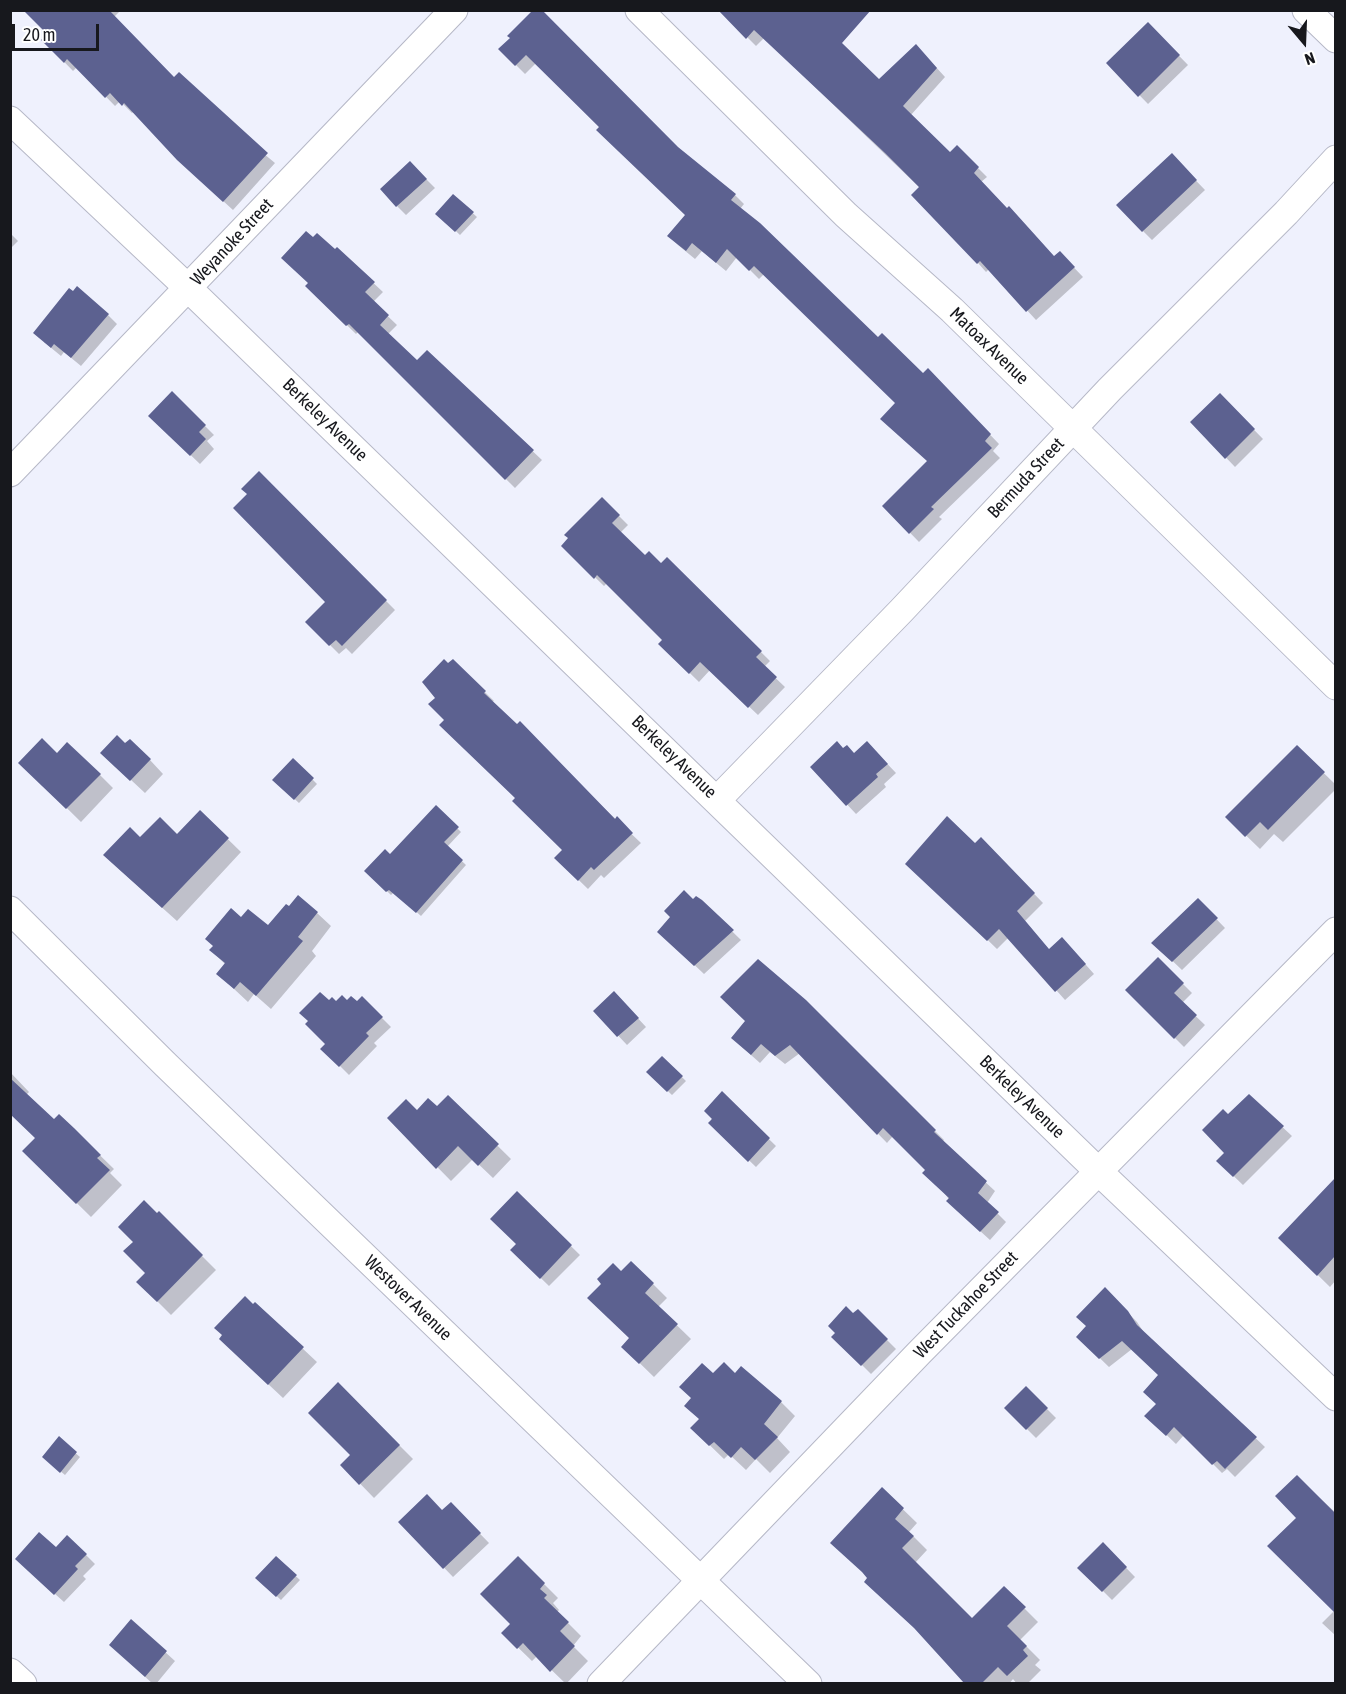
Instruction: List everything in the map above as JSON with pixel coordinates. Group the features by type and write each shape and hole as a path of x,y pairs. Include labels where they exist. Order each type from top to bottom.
{"street":[{"name":"Weyanoke Street","path":"10,473 454,10"},
{"name":"Matoax Avenue","path":"639,10 846,215 952,310 1335,686"},
{"path":"1306,10 1335,39"},
{"name":"Berkeley Avenue","path":"10,120 188,288 718,799 1098,1171 1335,1397"},
{"name":"Bermuda Street","path":"718,799 901,611 1072,428 1286,213 1335,159"},
{"name":"Westover Avenue","path":"10,910 166,1065 808,1683"},
{"name":"West Tuckahoe Street","path":"601,1683 1098,1171 1335,931"},
{"path":"10,1672 22,1683"}],"building":[{"path":"23,10 109,10 174,77 179,72 268,153 223,202 177,160 124,103 122,106 110,93 105,98 67,59 64,63 41,40 47,34"},
{"path":"533,10 542,10 678,147 736,194 731,200 760,223 878,337 882,333 923,373 928,368 991,434 985,441 992,448 931,507 934,509 909,534 882,506 927,461 880,419 895,403 754,266 749,271 727,249 716,263 692,243 686,251 667,236 685,215 596,130 599,127 526,55 515,66 498,49 510,38 507,36"},
{"path":"718,10 871,10 842,43 879,79 916,44 937,68 903,106 950,152 957,145 979,167 974,173 1007,208 1009,206 1054,256 1060,251 1075,267 1026,312 980,261 977,264 911,195 919,187 885,153 754,30 746,39"},
{"path":"1148,22 1180,55 1138,97 1106,63"},
{"path":"1172,153 1197,180 1142,232 1116,205"},
{"path":"410,161 427,179 396,207 380,189"},
{"path":"453,194 474,212 455,232 435,214"},
{"path":"306,231 313,237 317,233 335,249 337,247 375,282 365,292 389,315 380,325 417,360 427,350 534,450 505,480 349,324 346,326 305,286 308,283 281,258"},
{"path":"77,286 109,314 71,358 54,344 51,348 33,333 69,288 73,291"},
{"path":"172,391 206,425 199,432 206,439 190,456 148,416"},
{"path":"1220,393 1255,429 1225,459 1190,422"},
{"path":"259,471 387,600 342,646 336,640 329,646 305,622 325,602 233,508 247,494 241,489"},
{"path":"602,497 620,515 612,523 645,555 649,551 661,563 667,557 762,651 756,657 777,677 748,708 700,662 689,674 658,644 662,640 597,575 594,579 561,546 568,538 564,535"},
{"path":"444,659 448,663 453,659 486,691 484,693 517,724 520,721 615,819 617,816 633,833 594,870 591,867 578,881 554,858 562,850 512,801 515,798 439,725 444,720 428,704 435,698 422,682"},
{"path":"117,735 125,743 130,739 151,759 130,781 100,753"},
{"path":"42,738 57,753 67,742 101,774 66,809 18,763"},
{"path":"837,741 843,748 847,745 854,753 867,741 888,764 876,774 878,777 846,806 810,767"},
{"path":"1297,745 1325,772 1268,830 1260,822 1245,837 1225,817"},
{"path":"293,758 314,778 294,800 272,780"},
{"path":"436,805 459,827 444,842 463,860 416,913 389,890 386,892 364,871 385,849 390,854"},
{"path":"200,810 229,838 162,908 103,855 130,827 140,837 160,817 177,834"},
{"path":"947,816 975,843 981,837 1035,893 1017,911 1049,949 1062,937 1086,964 1055,992 999,929 987,941 905,864"},
{"path":"684,890 693,899 696,896 702,900 734,930 694,966 657,932 670,917 664,911"},
{"path":"298,895 318,912 298,937 303,941 256,996 240,982 234,989 216,974 225,963 209,950 213,946 205,939 231,908 241,917 248,909 268,925 286,904 289,906"},
{"path":"1198,898 1218,918 1172,962 1151,943"},
{"path":"1158,957 1184,983 1174,993 1197,1015 1174,1039 1125,990"},
{"path":"758,959 806,1000 936,1130 934,1132 987,1181 978,1193 999,1212 980,1232 946,1201 949,1198 922,1173 925,1170 883,1128 877,1135 790,1045 775,1056 761,1044 751,1055 731,1038 745,1021 720,997"},
{"path":"614,991 639,1018 617,1037 593,1011"},
{"path":"320,992 329,1000 332,997 336,1001 342,995 347,1000 351,996 357,1001 362,996 383,1017 366,1033 369,1036 339,1067 320,1049 325,1044 305,1024 308,1021 299,1013"},
{"path":"662,1056 683,1076 667,1092 646,1072"},
{"path":"10,1078 54,1119 59,1114 101,1155 97,1158 110,1170 76,1204 22,1151 35,1138 10,1114"},
{"path":"722,1091 770,1138 748,1162 708,1123 712,1119 704,1111"},
{"path":"1249,1094 1284,1126 1233,1177 1216,1161 1224,1153 1202,1130 1223,1109 1228,1114"},
{"path":"448,1095 499,1144 478,1166 458,1146 436,1169 387,1118 406,1099 417,1110 428,1098 437,1106"},
{"path":"1335,1178 1335,1256 1317,1276 1278,1238"},
{"path":"517,1191 572,1245 540,1279 510,1250 516,1244 490,1219"},
{"path":"144,1200 157,1213 159,1211 203,1255 157,1302 136,1282 145,1273 123,1251 133,1242 118,1227"},
{"path":"631,1261 654,1283 645,1293 678,1324 639,1364 621,1347 629,1338 587,1298 601,1284 597,1279 613,1263 621,1271"},
{"path":"1105,1287 1128,1311 1137,1325 1257,1437 1225,1469 1217,1461 1212,1465 1174,1427 1166,1436 1144,1416 1156,1404 1143,1392 1158,1375 1122,1341 1099,1359 1076,1337 1086,1326 1076,1317"},
{"path":"245,1296 253,1304 255,1302 304,1347 268,1385 219,1339 222,1335 214,1328"},
{"path":"846,1306 853,1313 858,1309 888,1339 861,1366 831,1337 835,1333 828,1326"},
{"path":"724,1362 735,1373 741,1366 782,1401 764,1424 778,1437 755,1460 741,1447 731,1458 714,1442 709,1446 690,1428 699,1419 684,1406 691,1398 679,1387 702,1363 713,1373"},
{"path":"338,1382 400,1445 359,1485 340,1465 350,1455 308,1413"},
{"path":"1026,1386 1048,1408 1026,1430 1004,1408"},
{"path":"59,1436 77,1452 60,1473 42,1457"},
{"path":"1297,1475 1335,1513 1335,1613 1267,1546 1296,1518 1275,1496"},
{"path":"882,1487 904,1508 895,1519 914,1536 902,1548 972,1618 1004,1586 1026,1607 1007,1626 1027,1646 1023,1650 1028,1656 1007,1676 998,1667 982,1683 964,1683 914,1628 864,1582 867,1578 862,1572 830,1543"},
{"path":"427,1494 442,1510 451,1502 481,1533 443,1569 398,1522"},
{"path":"39,1532 56,1547 67,1535 87,1554 75,1566 78,1569 54,1595 15,1559"},
{"path":"1103,1542 1127,1567 1102,1592 1077,1568"},
{"path":"276,1556 297,1575 276,1597 255,1578"},
{"path":"518,1556 545,1583 540,1589 547,1595 544,1598 569,1622 560,1631 575,1646 550,1672 523,1643 517,1649 501,1633 510,1624 480,1594"},
{"path":"131,1619 167,1651 145,1677 109,1645"}]}
